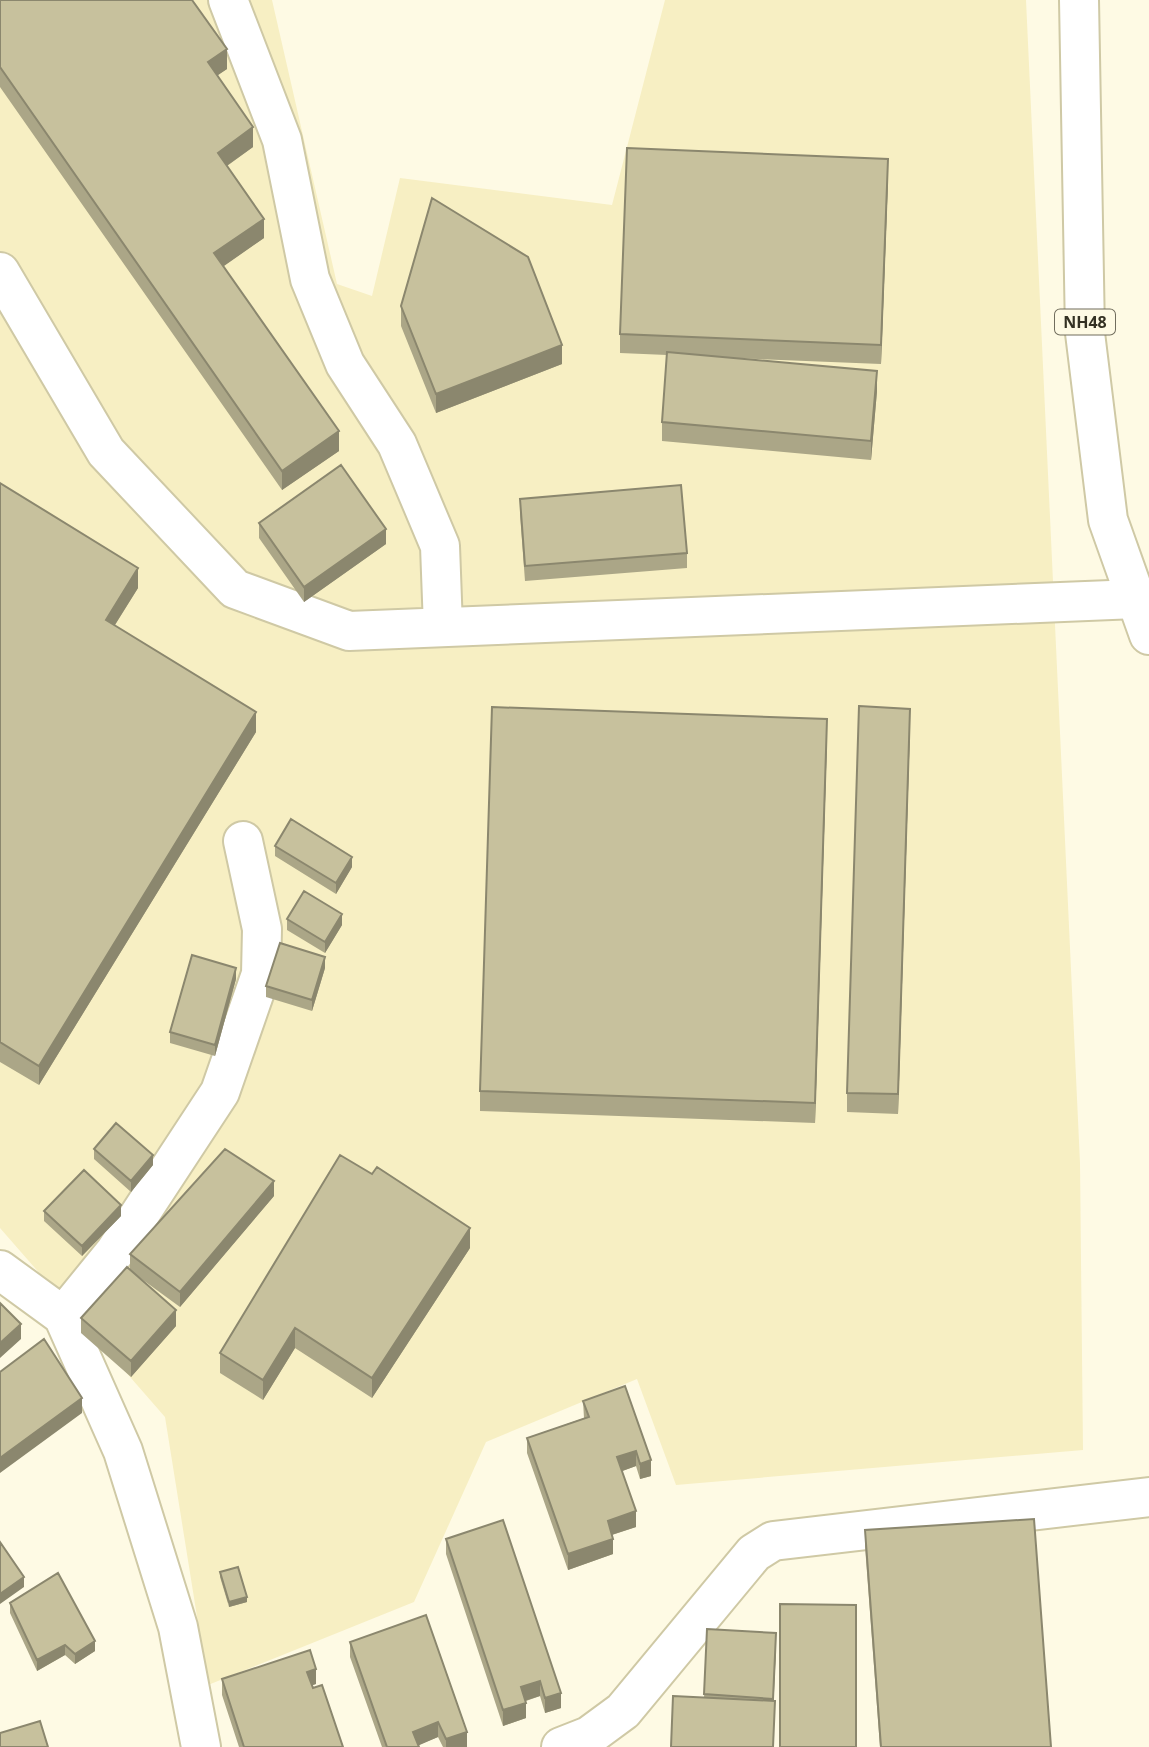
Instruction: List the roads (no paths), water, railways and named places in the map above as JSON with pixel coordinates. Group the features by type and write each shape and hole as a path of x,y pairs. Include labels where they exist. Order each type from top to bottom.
{"main road":[{"path":"228,0 282,140 310,279 345,365 397,444 440,546 443,627"},
{"name":"NH48","path":"1079,0 1085,333 1108,520 1149,635"},
{"path":"0,272 106,452 235,589 349,631 1136,599"},
{"path":"64,1316 115,1252 220,1092 261,974 262,929 243,841"},
{"path":"0,1270 64,1316 123,1451 178,1627 196,1744"},
{"path":"561,1747 589,1736 624,1711 754,1553 773,1541 1149,1497"}]}
